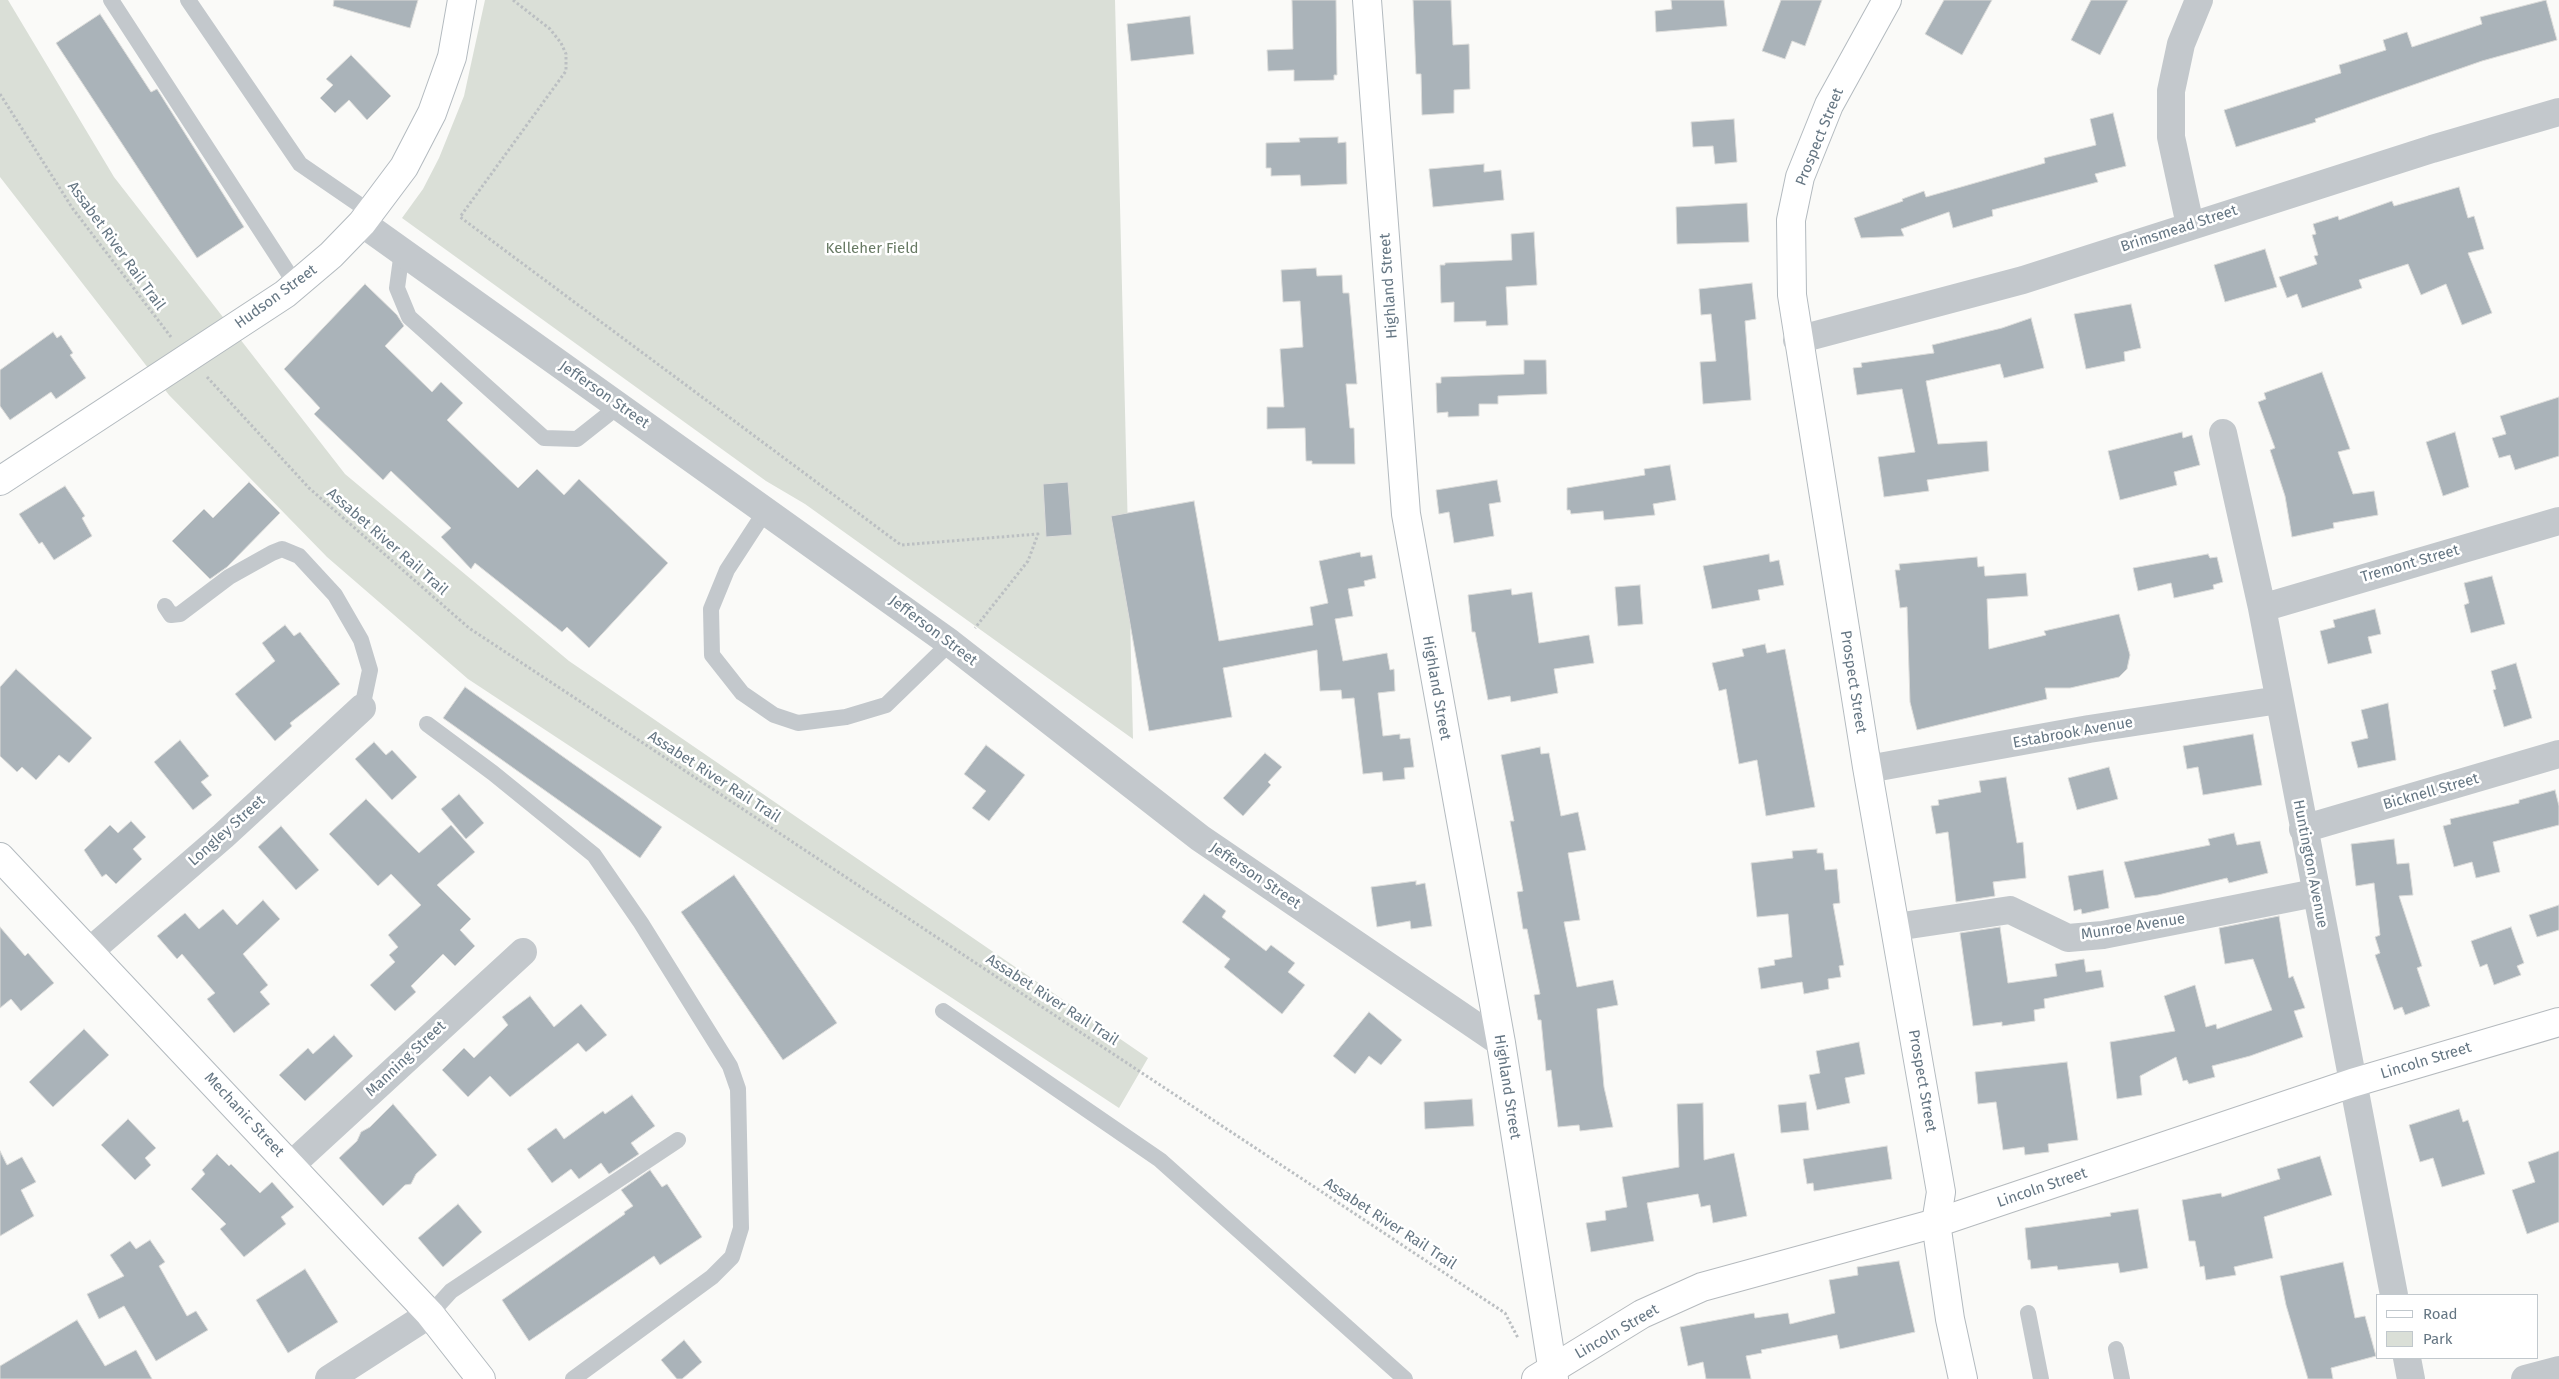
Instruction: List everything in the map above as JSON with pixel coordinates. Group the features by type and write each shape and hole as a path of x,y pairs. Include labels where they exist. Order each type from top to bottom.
{"street":[{"name":"Hudson Street","path":"0,480 296,285 331,255 366,217 404,168 432,113 452,57 462,0"},
{"name":"Highland Street","path":"1367,0 1406,514 1500,1044 1547,1376"},
{"name":"Prospect Street","path":"1887,0 1829,105 1800,177 1791,220 1792,295 1797,340 1868,769 1941,1192 1936,1223 1950,1319 1963,1379"},
{"path":"2190,225 2171,137 2171,91 2181,44 2199,0"},
{"name":"Brimsmead Street","path":"1797,340 2023,280 2432,149 2559,112"},
{"name":"Jefferson Street","path":"366,217 402,251 620,405 954,646 1200,838 1500,1044"},
{"name":"Huntington Avenue","path":"2223,433 2262,608 2315,893 2394,1294"},
{"name":"Tremont Street","path":"2262,608 2559,521"},
{"name":"Estabrook Avenue","path":"1868,769 2090,729 2279,700"},
{"name":"Longley Street","path":"90,951 223,836 362,708"},
{"name":"Bicknell Street","path":"2303,829 2559,754"},
{"name":"Mechanic Street","path":"0,857 430,1314 481,1379"},
{"name":"Munroe Avenue","path":"1896,927 2010,910 2068,938 2315,893"},
{"name":"Manning Street","path":"290,1166 523,952"},
{"name":"Lincoln Street","path":"1547,1376 1642,1314 1702,1287 1936,1223 2352,1083 2559,1022"},
{"path":"329,1379 430,1314"},
{"path":"2407,1359 2411,1379"},
{"path":"2525,1379 2559,1370"}],"lane":[{"path":"111,0 296,285"},
{"path":"188,0 300,164 366,217"},
{"path":"402,251 397,288 409,317 544,438 577,439 620,405"},
{"path":"766,510 727,570 711,609 712,655 742,693 774,715 798,722 846,718 886,705 954,646"},
{"path":"165,606 171,615 180,614 229,577 272,553 282,549 299,556 335,594 361,640 370,670 362,708"},
{"path":"427,724 493,773 594,855 641,923 724,1058 738,1089 741,1228 732,1257 712,1277 573,1379"},
{"path":"943,1012 1160,1160 1406,1379"},
{"path":"430,1314 451,1291 678,1140"},
{"path":"2028,1313 2041,1379"},
{"path":"2116,1349 2122,1379"}],"path":[{"path":"513,0 550,29 561,43 566,54 566,72 460,217 901,545 1038,534 1028,561 954,646"},
{"name":"Assabet River Rail Trail","path":"0,94 73,209 156,320 309,488 469,628 1505,1313 1522,1346"}],"green space":[{"path":"0,0 8,0 114,177 345,474 569,661 1148,1058 1119,1108 468,679 327,557 169,395 0,177"},
{"name":"Kelleher Field","path":"485,0 1115,0 1133,739 805,504 766,481 402,218 423,189 439,158 464,96"}],"building":[{"path":"334,0 418,0 410,28 333,6"},
{"path":"1292,0 1336,0 1337,75 1334,75 1334,80 1294,81 1294,70 1268,71 1267,50 1293,49"},
{"path":"1413,0 1451,0 1453,45 1469,44 1470,89 1454,90 1454,113 1422,115 1421,74 1416,74"},
{"path":"1671,0 1724,0 1727,26 1656,32 1655,11 1672,9"},
{"path":"1781,0 1822,0 1805,46 1792,41 1785,59 1762,51"},
{"path":"1944,0 1992,0 1962,55 1925,34"},
{"path":"2091,0 2128,0 2100,55 2071,40"},
{"path":"2546,0 2557,40 2482,61 2315,119 2316,122 2236,147 2224,110 2341,73 2339,65 2386,50 2383,40 2407,32 2412,47 2482,24 2480,17"},
{"path":"100,14 151,92 157,89 244,227 197,258 56,43"},
{"path":"1190,16 1194,54 1131,61 1127,24"},
{"path":"351,55 391,96 367,120 349,100 335,113 320,98 333,85 326,79"},
{"path":"2113,113 2126,166 2095,174 2098,182 1992,210 1993,216 1953,228 1949,212 1901,229 1904,236 1861,238 1854,218 1903,201 1902,199 1924,191 1926,197 2045,163 2044,158 2096,145 2090,119"},
{"path":"1734,119 1737,162 1715,164 1713,146 1693,147 1691,122"},
{"path":"1338,137 1338,143 1346,142 1347,184 1301,186 1300,175 1271,176 1271,168 1266,168 1266,143 1300,142 1299,138"},
{"path":"1484,164 1484,172 1501,170 1504,200 1433,207 1429,169"},
{"path":"2459,187 2468,218 2474,216 2484,249 2468,253 2492,313 2462,325 2446,284 2421,295 2408,264 2359,280 2362,288 2302,308 2297,294 2287,298 2279,277 2317,264 2314,256 2318,255 2312,235 2316,234 2313,224 2338,216 2339,220 2392,201 2394,206"},
{"path":"1747,203 1749,242 1677,244 1676,207"},
{"path":"1534,232 1537,285 1506,287 1508,325 1486,326 1486,321 1454,322 1454,302 1441,303 1440,265 1445,265 1445,263 1512,260 1511,234"},
{"path":"2265,249 2277,287 2225,302 2214,265"},
{"path":"1316,268 1317,276 1342,275 1343,293 1349,293 1357,384 1346,384 1350,428 1354,428 1355,464 1312,464 1312,461 1306,461 1305,428 1267,429 1267,407 1284,407 1280,349 1303,347 1300,301 1283,302 1281,270"},
{"path":"1752,283 1756,319 1745,321 1751,400 1703,404 1700,362 1716,361 1711,314 1701,315 1699,289"},
{"path":"365,284 397,315 404,326 385,346 432,392 441,382 463,403 447,420 518,488 537,469 564,495 579,479 668,563 589,648 567,627 562,632 475,563 471,569 441,537 451,528 391,471 383,480 314,414 320,408 284,369"},
{"path":"2131,304 2141,348 2124,352 2125,361 2086,369 2074,314"},
{"path":"2031,318 2044,368 2004,378 2000,364 1926,381 1938,444 1987,441 1989,471 1927,480 1929,491 1884,497 1878,457 1915,452 1902,389 1857,395 1853,368 1862,367 1861,363 1934,353 1932,345 2002,328"},
{"path":"53,332 57,338 61,335 73,353 70,355 86,378 56,399 51,392 10,420 0,406 0,370"},
{"path":"1524,360 1546,360 1547,394 1498,396 1498,404 1479,404 1479,416 1448,417 1448,412 1437,413 1436,383 1441,383 1441,377 1524,374"},
{"path":"2322,372 2350,449 2338,452 2353,494 2374,491 2378,515 2333,523 2334,528 2292,537 2285,496 2270,450 2275,448 2258,402 2266,399 2264,393"},
{"path":"2559,397 2559,456 2515,470 2510,455 2499,458 2492,438 2506,434 2500,416"},
{"path":"2182,432 2183,438 2192,435 2200,465 2174,472 2177,485 2120,500 2108,451"},
{"path":"2455,432 2469,487 2443,496 2426,442"},
{"path":"1670,465 1676,500 1653,504 1655,515 1604,520 1603,511 1571,514 1570,510 1567,510 1567,488 1645,475 1644,469"},
{"path":"1497,480 1501,502 1489,504 1494,536 1454,543 1449,512 1439,514 1436,490"},
{"path":"249,482 280,513 227,567 210,579 172,541 204,509 213,518"},
{"path":"1068,482 1072,535 1046,537 1043,484"},
{"path":"65,486 85,516 82,518 92,536 54,560 42,542 39,544 19,514"},
{"path":"1194,501 1219,641 1313,625 1310,607 1328,603 1319,561 1360,552 1361,557 1372,555 1376,578 1364,581 1365,586 1348,589 1353,616 1335,619 1343,661 1387,653 1390,670 1394,669 1395,691 1378,693 1383,736 1400,734 1400,739 1410,738 1414,767 1404,768 1405,779 1383,781 1382,772 1363,774 1354,698 1342,699 1341,690 1320,691 1317,650 1223,668 1232,717 1149,731 1111,516"},
{"path":"1769,554 1770,562 1779,560 1784,585 1758,590 1760,600 1712,609 1703,566"},
{"path":"2208,554 2210,558 2217,557 2223,582 2213,585 2214,589 2174,598 2171,583 2138,591 2133,568"},
{"path":"1977,557 1978,567 1984,566 1985,576 2026,573 2028,596 1987,599 1989,649 2046,635 2044,631 2119,614 2130,655 2127,669 2119,677 2070,688 2045,688 2047,699 1917,730 1910,702 1907,607 1900,608 1895,570 1900,570 1899,564"},
{"path":"2492,576 2505,624 2471,633 2464,605 2469,603 2464,583"},
{"path":"1640,585 1643,624 1618,626 1615,587"},
{"path":"1511,589 1512,595 1532,592 1539,643 1589,635 1594,663 1554,669 1558,693 1511,702 1510,696 1488,700 1475,632 1472,632 1468,595"},
{"path":"2375,609 2381,634 2368,637 2372,653 2328,664 2320,631 2335,627 2333,620"},
{"path":"285,625 294,636 300,632 340,684 290,723 292,726 275,741 235,694 275,661 262,643"},
{"path":"1765,644 1767,653 1785,649 1815,807 1766,816 1757,760 1739,764 1726,689 1719,691 1712,663 1744,656 1742,649"},
{"path":"2516,663 2532,718 2504,727 2493,690 2496,689 2491,671"},
{"path":"16,669 92,738 69,763 59,755 36,780 22,767 17,772 0,756 0,687"},
{"path":"465,687 662,827 640,858 443,718"},
{"path":"2388,703 2396,760 2358,768 2351,742 2368,738 2361,710"},
{"path":"2253,734 2262,785 2203,795 2198,767 2187,769 2183,746"},
{"path":"180,740 209,776 201,782 212,795 193,810 154,762"},
{"path":"374,742 386,755 392,750 417,777 392,800 355,759"},
{"path":"986,745 1025,775 989,821 972,808 986,791 964,774"},
{"path":"1540,747 1541,754 1549,753 1561,816 1578,812 1586,850 1568,853 1580,920 1564,922 1577,987 1613,980 1618,1005 1597,1009 1604,1087 1613,1127 1580,1131 1579,1125 1558,1127 1551,1070 1546,1071 1541,1020 1538,1020 1534,995 1540,994 1527,929 1523,929 1517,892 1523,891 1510,821 1514,821 1501,755"},
{"path":"1265,753 1282,767 1268,782 1271,785 1243,816 1223,798"},
{"path":"2109,767 2118,799 2077,810 2068,778"},
{"path":"2006,777 2017,843 2023,842 2026,878 1993,882 1995,896 1956,902 1948,832 1936,834 1931,806 1939,805 1938,800 1981,792 1979,781"},
{"path":"2555,790 2559,806 2559,825 2493,842 2500,872 2476,878 2472,862 2454,867 2443,826 2451,824 2450,819 2519,803 2519,800"},
{"path":"459,794 484,823 466,839 441,809"},
{"path":"366,799 419,853 451,825 475,852 437,885 471,919 460,930 475,946 455,966 443,954 411,986 416,992 395,1011 370,985 395,962 389,955 398,947 388,935 421,905 391,874 378,886 329,834"},
{"path":"131,821 146,837 133,849 142,859 116,884 106,874 102,877 84,850 110,825 118,833"},
{"path":"281,826 319,870 296,890 258,847"},
{"path":"2234,833 2237,845 2260,841 2268,873 2229,883 2227,878 2158,895 2135,898 2124,862 2210,845 2208,839"},
{"path":"2394,839 2397,864 2409,863 2413,895 2399,896 2422,966 2417,968 2430,1006 2405,1015 2402,1007 2394,1010 2375,955 2380,953 2375,937 2380,935 2374,883 2356,886 2351,844"},
{"path":"1817,849 1817,853 1823,853 1825,870 1837,869 1840,903 1833,904 1844,965 1839,966 1841,977 1828,979 1829,989 1804,994 1802,982 1761,989 1758,968 1775,965 1774,960 1792,957 1788,914 1757,917 1751,863 1793,858 1792,851"},
{"path":"2103,870 2109,908 2082,914 2081,909 2074,911 2068,876"},
{"path":"734,875 837,1023 783,1060 681,912"},
{"path":"1416,881 1416,885 1425,883 1432,926 1411,929 1410,921 1377,927 1371,887"},
{"path":"1204,894 1226,911 1222,917 1266,951 1271,945 1295,963 1288,972 1305,985 1282,1014 1224,967 1230,959 1182,922"},
{"path":"263,900 280,919 243,954 268,985 260,992 270,1004 234,1033 207,999 215,993 182,954 177,959 157,936 185,913 199,929 223,909 237,925"},
{"path":"2559,905 2559,930 2537,937 2529,915"},
{"path":"2279,916 2289,978 2293,976 2305,1008 2294,1011 2303,1037 2250,1056 2212,1066 2215,1077 2189,1084 2187,1080 2183,1081 2176,1057 2140,1076 2142,1095 2117,1099 2110,1042 2175,1031 2164,996 2195,985 2206,1027 2216,1024 2217,1029 2272,1010 2253,959 2225,964 2219,928"},
{"path":"0,927 25,956 28,953 54,983 21,1011 11,999 0,1008"},
{"path":"2000,927 2008,983 2057,976 2055,964 2084,959 2086,972 2101,970 2104,987 2044,999 2045,1008 2034,1010 2035,1021 2002,1026 2002,1022 1973,1026 1960,933"},
{"path":"2511,927 2524,963 2517,966 2521,975 2494,985 2487,964 2480,967 2471,941"},
{"path":"530,996 554,1027 581,1004 607,1035 586,1052 578,1043 510,1097 490,1076 468,1097 442,1070 464,1048 474,1058 508,1025 502,1017"},
{"path":"1369,1012 1402,1040 1381,1065 1369,1056 1355,1074 1333,1056"},
{"path":"84,1029 109,1055 53,1107 29,1082"},
{"path":"334,1035 353,1056 305,1101 279,1075 308,1048 313,1054"},
{"path":"1859,1042 1865,1074 1845,1078 1850,1103 1817,1110 1809,1075 1820,1073 1816,1051"},
{"path":"2067,1062 2078,1140 2048,1144 2049,1152 2025,1155 2024,1147 2003,1150 1996,1102 1978,1104 1975,1072"},
{"path":"632,1095 655,1126 631,1143 639,1154 609,1174 601,1163 579,1179 571,1169 552,1183 527,1149 556,1128 564,1139 603,1111 605,1114"},
{"path":"1472,1099 1474,1126 1425,1129 1424,1102"},
{"path":"1806,1102 1809,1130 1781,1133 1778,1105"},
{"path":"1703,1103 1704,1160 1734,1153 1747,1216 1713,1223 1710,1205 1701,1207 1698,1194 1647,1203 1654,1241 1591,1252 1586,1223 1606,1220 1605,1211 1627,1207 1622,1177 1679,1167 1677,1104"},
{"path":"393,1104 437,1155 416,1174 411,1184 405,1185 383,1206 339,1158 357,1141 361,1132 370,1127"},
{"path":"2459,1109 2463,1122 2468,1120 2485,1174 2442,1187 2433,1158 2420,1162 2409,1125"},
{"path":"128,1119 156,1148 145,1158 151,1165 135,1180 101,1145"},
{"path":"1887,1146 1892,1179 1814,1191 1813,1183 1807,1184 1803,1159"},
{"path":"0,1151 7,1165 22,1157 36,1182 21,1190 34,1216 0,1236"},
{"path":"2559,1151 2559,1222 2527,1234 2512,1190 2535,1182 2528,1162"},
{"path":"217,1154 229,1166 231,1164 260,1193 272,1182 294,1207 281,1217 286,1224 244,1257 220,1229 226,1224 191,1189 205,1174 202,1170"},
{"path":"2320,1156 2332,1195 2264,1217 2273,1258 2234,1267 2236,1275 2206,1280 2204,1266 2200,1267 2195,1241 2189,1241 2182,1200 2221,1193 2222,1197 2280,1179 2277,1169"},
{"path":"650,1170 662,1187 667,1184 702,1237 660,1265 654,1256 529,1341 502,1300 625,1214 624,1212 633,1206 621,1190"},
{"path":"458,1204 482,1232 443,1267 418,1238"},
{"path":"2138,1209 2148,1268 2120,1273 2118,1263 2058,1270 2057,1266 2031,1269 2030,1260 2028,1260 2025,1228 2111,1216 2110,1213"},
{"path":"150,1240 165,1262 159,1266 187,1316 196,1311 208,1330 156,1361 124,1306 99,1319 87,1294 124,1276 110,1255 130,1241 136,1249"},
{"path":"1899,1261 1915,1332 1840,1349 1837,1335 1761,1350 1762,1353 1746,1356 1751,1379 1706,1379 1703,1362 1688,1366 1680,1327 1754,1313 1755,1318 1788,1313 1790,1324 1835,1313 1829,1280 1858,1275 1857,1267"},
{"path":"2343,1262 2355,1318 2365,1316 2376,1356 2331,1368 2333,1379 2308,1379 2286,1305 2280,1276"},
{"path":"305,1269 338,1322 288,1353 256,1300"},
{"path":"77,1320 105,1366 136,1350 152,1379 0,1379 0,1366"},
{"path":"684,1340 702,1362 682,1379 677,1379 661,1360"}]}
